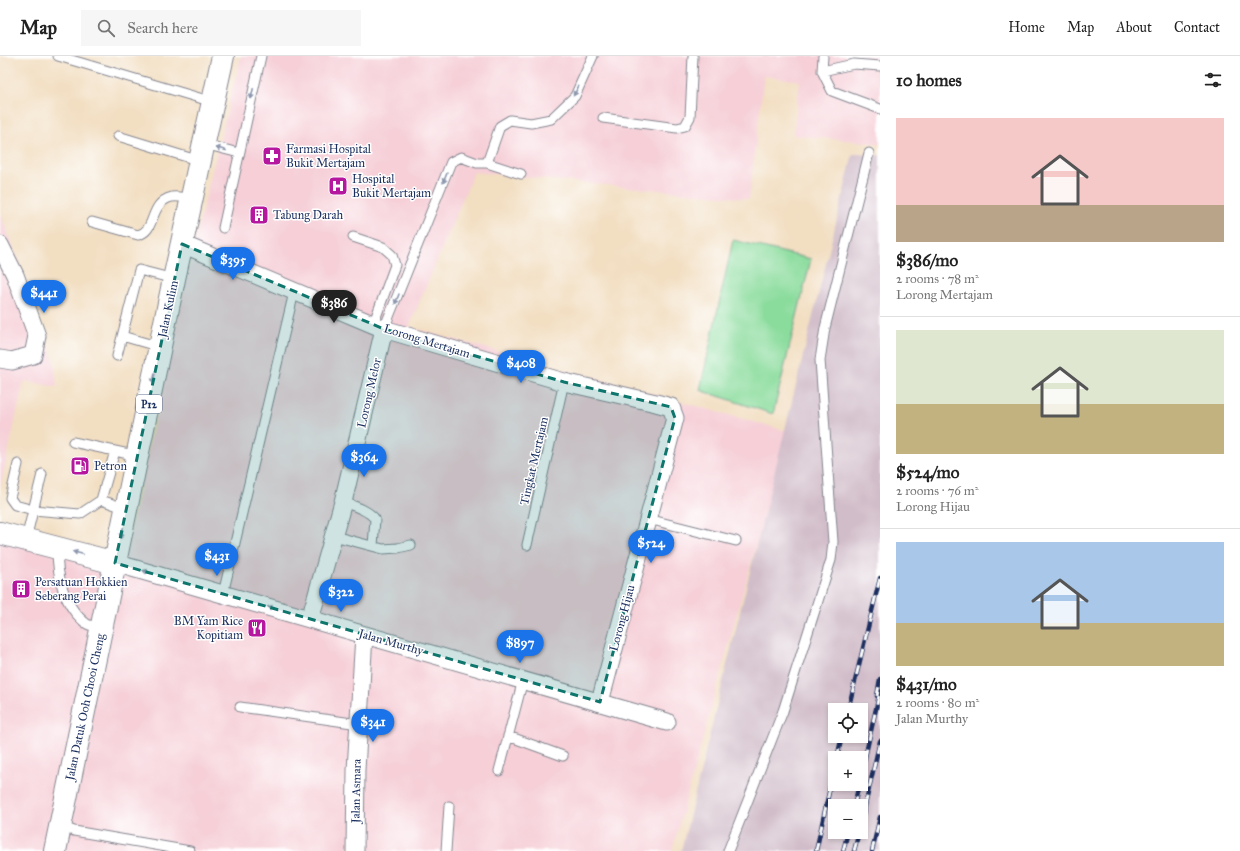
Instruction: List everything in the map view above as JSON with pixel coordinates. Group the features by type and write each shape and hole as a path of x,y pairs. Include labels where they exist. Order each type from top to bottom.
{"main road":[{"name":"Jalan Kulim","path":"115,563 174,279 223,56"},
{"path":"0,533 115,563"},
{"name":"Jalan Datuk Ooh Chooi Cheng","path":"55,851 115,563"}],"street":[{"name":"Lorong Mertajam","path":"182,244 379,327 564,382 671,407 675,418"},
{"path":"0,245 15,275 37,336 33,356 12,362 0,359"},
{"name":"Lorong Melor","path":"310,619 343,502 379,327"},
{"name":"Lorong Hijau","path":"600,702 675,418"},
{"name":"Jalan Murthy","path":"115,563 667,722"},
{"name":"Jalan Asmara","path":"355,851 356,770 364,635"}],"lane":[{"path":"58,56 213,102"},
{"path":"223,228 261,56"},
{"path":"488,164 500,126 510,120 531,123 551,119 574,96 593,56"},
{"path":"602,118 677,128 685,126 690,117 693,56"},
{"path":"823,56 822,71 832,90 880,109"},
{"path":"822,71 854,64 880,66"},
{"path":"118,136 202,152 239,154"},
{"path":"728,851 783,711 831,560 833,542 820,360 825,328 868,153"},
{"path":"379,327 452,162 461,157 477,163 488,164 521,174"},
{"path":"92,222 138,235 143,234 149,228 156,210 164,200 174,197 192,198"},
{"path":"353,237 383,247 392,255 395,265 379,327"},
{"path":"117,356 139,270 174,279"},
{"path":"223,594 294,292"},
{"path":"122,336 160,347"},
{"name":"Tingkat Mertajam","path":"527,545 564,382"},
{"path":"73,442 138,456"},
{"path":"18,464 10,498 15,504 33,510 80,514 101,500 115,451"},
{"path":"26,539 42,474"},
{"path":"101,500 127,509"},
{"path":"343,502 373,516 375,519 373,546"},
{"path":"648,519 736,541"},
{"path":"334,536 383,549 411,545"},
{"path":"57,547 57,562 61,587 69,604 86,624 102,629"},
{"path":"499,770 523,680"},
{"path":"240,707 359,724"},
{"path":"508,736 563,756"},
{"path":"446,851 449,806"},
{"path":"60,826 74,831 190,851"}],"highlighted area":[{"path":"182,244 384,329 564,382 671,407 675,418 600,702 115,563"}],"shaded area":[{"path":"241,56 880,56 880,144 793,135 800,81 764,76 749,199 474,172 409,327 787,431 672,851 0,851 0,538 126,553 195,240"},
{"path":"853,154 880,155 880,851 681,851"},
{"path":"0,213 24,275 32,310 41,325 54,361 57,387 24,381 0,488"}],"green space":[{"path":"733,240 811,259 773,414 700,390"}],"railway":[{"path":"850,703 880,578"},
{"path":"877,696 880,679"},
{"path":"866,751 880,691"},
{"path":"867,799 880,741"},
{"path":"839,751 840,743"},
{"path":"816,851 829,791"},
{"path":"856,799 857,791"},
{"path":"872,851 880,817"},
{"path":"843,851 846,839"},
{"path":"854,851 857,839"}],"place":[{"name":"Farmasi Hospital Bukit Mertajam","path":"272,156"},
{"name":"Hospital Bukit Mertajam","path":"338,186"},
{"name":"Tabung Darah","path":"259,215"},
{"name":"Petron","path":"80,466"},
{"name":"Persatuan Hokkien Seberang Perai","path":"21,589"},
{"name":"BM Yam Rice Kopitiam","path":"257,628"}]}
